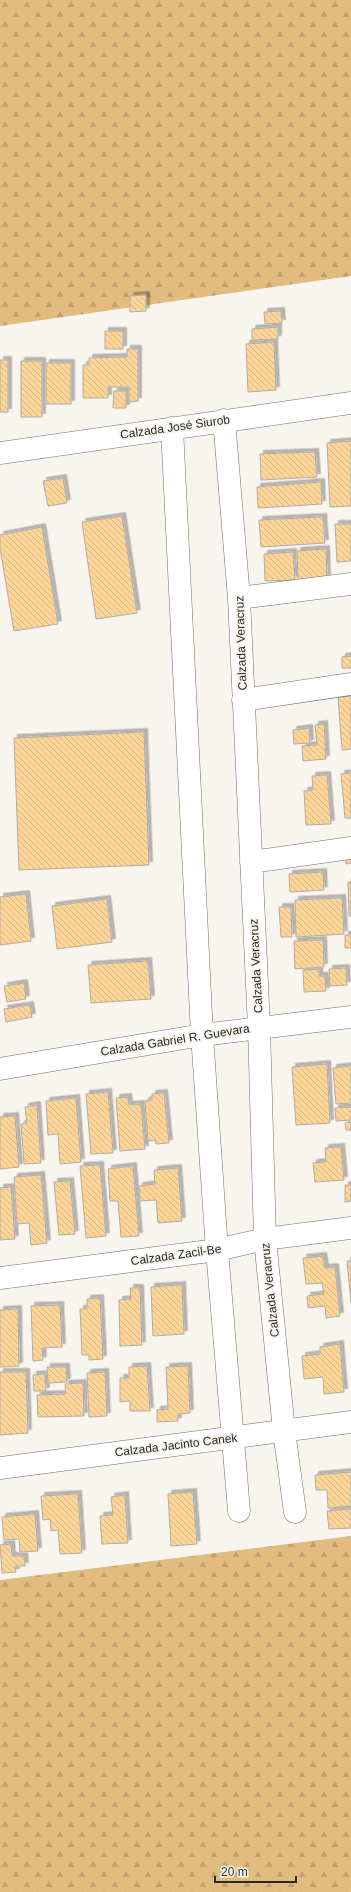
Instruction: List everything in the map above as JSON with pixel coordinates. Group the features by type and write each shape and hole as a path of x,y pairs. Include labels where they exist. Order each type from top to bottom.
{"street":[{"name":"Calzada José Siurob","path":"0,453 351,403"},
{"name":"Calzada Veracruz","path":"224,420 239,598 259,1027 265,1239 284,1431 295,1512"},
{"path":"172,428 202,1035 217,1250 239,1511"},
{"path":"239,598 351,584"},
{"path":"243,700 351,684"},
{"path":"251,862 351,848"},
{"name":"Calzada Gabriel R. Guevara","path":"0,1069 202,1035 351,1016"},
{"name":"Calzada Zacil-Be","path":"0,1278 217,1250 265,1239 351,1228"},
{"name":"Calzada Jacinto Canek","path":"0,1468 351,1422"}],"green space":[{"path":"0,0 351,0 351,276 0,326"},
{"path":"351,1536 351,1892 0,1892 0,1580"}],"building":[{"path":"146,295 146,311 130,312 130,296"},
{"path":"281,311 282,323 265,324 264,312"},
{"path":"278,327 278,339 252,340 252,329"},
{"path":"105,331 123,331 123,349 105,349"},
{"path":"274,342 276,390 248,392 246,344"},
{"path":"127,349 138,349 138,401 129,402 129,387 108,387 108,398 83,398 83,365 89,365 89,358 127,357"},
{"path":"0,360 8,360 8,412 0,412"},
{"path":"21,361 42,361 42,417 21,417"},
{"path":"46,363 71,363 71,404 46,404"},
{"path":"114,391 126,391 126,408 113,408"},
{"path":"351,441 351,506 330,507 327,443"},
{"path":"315,452 317,477 261,480 260,454"},
{"path":"63,478 67,503 48,506 43,481"},
{"path":"321,482 322,504 258,508 257,487"},
{"path":"122,516 137,613 96,619 82,522"},
{"path":"323,517 325,543 261,547 259,520"},
{"path":"335,524 351,524 351,561 337,562"},
{"path":"42,527 58,624 14,631 0,548 0,535"},
{"path":"326,549 327,578 298,580 297,551"},
{"path":"293,552 295,580 265,581 264,554"},
{"path":"351,656 351,668 342,668 342,657"},
{"path":"351,696 351,749 342,750 338,697"},
{"path":"324,724 326,759 303,761 302,746 317,745 315,725"},
{"path":"309,728 310,743 294,744 293,730"},
{"path":"144,732 149,865 19,870 14,738"},
{"path":"351,773 351,818 345,818 341,774"},
{"path":"327,775 331,824 306,825 304,791 313,790 312,776"},
{"path":"345,854 351,854 351,863 346,864"},
{"path":"323,872 324,890 290,892 289,874"},
{"path":"348,882 351,882 351,916 349,916"},
{"path":"26,894 31,941 0,945 0,897"},
{"path":"342,898 344,934 296,937 295,900"},
{"path":"107,899 112,942 57,949 52,906"},
{"path":"279,907 291,907 292,937 281,937"},
{"path":"345,935 351,935 351,948 345,948"},
{"path":"323,940 324,967 295,969 294,941"},
{"path":"148,961 151,999 91,1003 88,965"},
{"path":"346,968 347,985 330,986 329,969"},
{"path":"319,969 319,976 325,976 326,991 304,992 303,970"},
{"path":"24,983 26,999 7,1002 4,986"},
{"path":"30,1005 32,1017 6,1022 4,1009"},
{"path":"327,1064 330,1123 296,1125 292,1067"},
{"path":"351,1066 351,1103 336,1104 333,1068"},
{"path":"108,1092 113,1153 91,1154 86,1094"},
{"path":"164,1093 169,1143 156,1144 155,1140 148,1141 145,1101 152,1100 152,1094"},
{"path":"128,1097 129,1105 141,1104 145,1149 120,1151 116,1098"},
{"path":"76,1098 81,1162 60,1164 58,1134 48,1135 46,1101"},
{"path":"37,1105 41,1163 24,1164 21,1124 27,1123 25,1107"},
{"path":"351,1107 351,1120 336,1121 335,1108"},
{"path":"15,1116 19,1167 0,1169 0,1117"},
{"path":"351,1122 351,1130 346,1130 345,1123"},
{"path":"341,1147 344,1180 315,1182 313,1163 326,1162 325,1148"},
{"path":"100,1165 106,1236 86,1238 80,1166"},
{"path":"133,1166 139,1236 121,1237 118,1201 110,1201 108,1169"},
{"path":"178,1168 182,1221 158,1223 156,1200 140,1201 139,1186 155,1184 154,1170"},
{"path":"41,1175 47,1243 31,1245 29,1223 17,1224 14,1177"},
{"path":"70,1181 75,1234 59,1235 54,1182"},
{"path":"345,1185 351,1185 351,1201 345,1202"},
{"path":"11,1187 15,1239 0,1240 0,1188"},
{"path":"323,1256 325,1268 335,1267 340,1316 326,1318 325,1306 308,1308 307,1296 324,1294 322,1283 306,1284 303,1258"},
{"path":"347,1261 351,1261 351,1302"},
{"path":"182,1285 184,1334 153,1336 151,1287"},
{"path":"130,1288 140,1288 142,1345 120,1346 119,1300 131,1299"},
{"path":"100,1298 103,1359 89,1360 89,1355 82,1355 80,1309 87,1309 87,1299"},
{"path":"60,1305 62,1347 42,1348 43,1360 33,1361 31,1306"},
{"path":"18,1309 19,1366 0,1367 0,1310"},
{"path":"340,1344 344,1392 324,1394 323,1377 304,1379 302,1356 320,1354 320,1347"},
{"path":"147,1366 150,1411 130,1411 130,1401 120,1402 120,1378 129,1378 129,1367"},
{"path":"188,1366 190,1413 178,1414 178,1421 157,1422 157,1410 168,1409 166,1367"},
{"path":"47,1367 66,1367 67,1382 48,1383"},
{"path":"0,1372 26,1372 28,1433 0,1435"},
{"path":"105,1372 107,1416 89,1417 87,1373"},
{"path":"45,1374 46,1391 34,1391 33,1375"},
{"path":"83,1383 84,1416 38,1417 37,1395 66,1394 65,1384"},
{"path":"351,1472 351,1506 328,1508 327,1490 316,1490 315,1475"},
{"path":"193,1492 197,1544 171,1546 168,1494"},
{"path":"78,1494 82,1553 60,1554 58,1530 51,1531 50,1519 43,1520 41,1496"},
{"path":"125,1495 128,1543 102,1544 100,1516 113,1515 111,1497"},
{"path":"351,1509 351,1528 329,1529 327,1511"},
{"path":"35,1514 38,1551 20,1552 19,1539 4,1540 2,1517"},
{"path":"11,1544 12,1556 24,1556 25,1566 15,1566 16,1572 2,1573 0,1545"}]}
